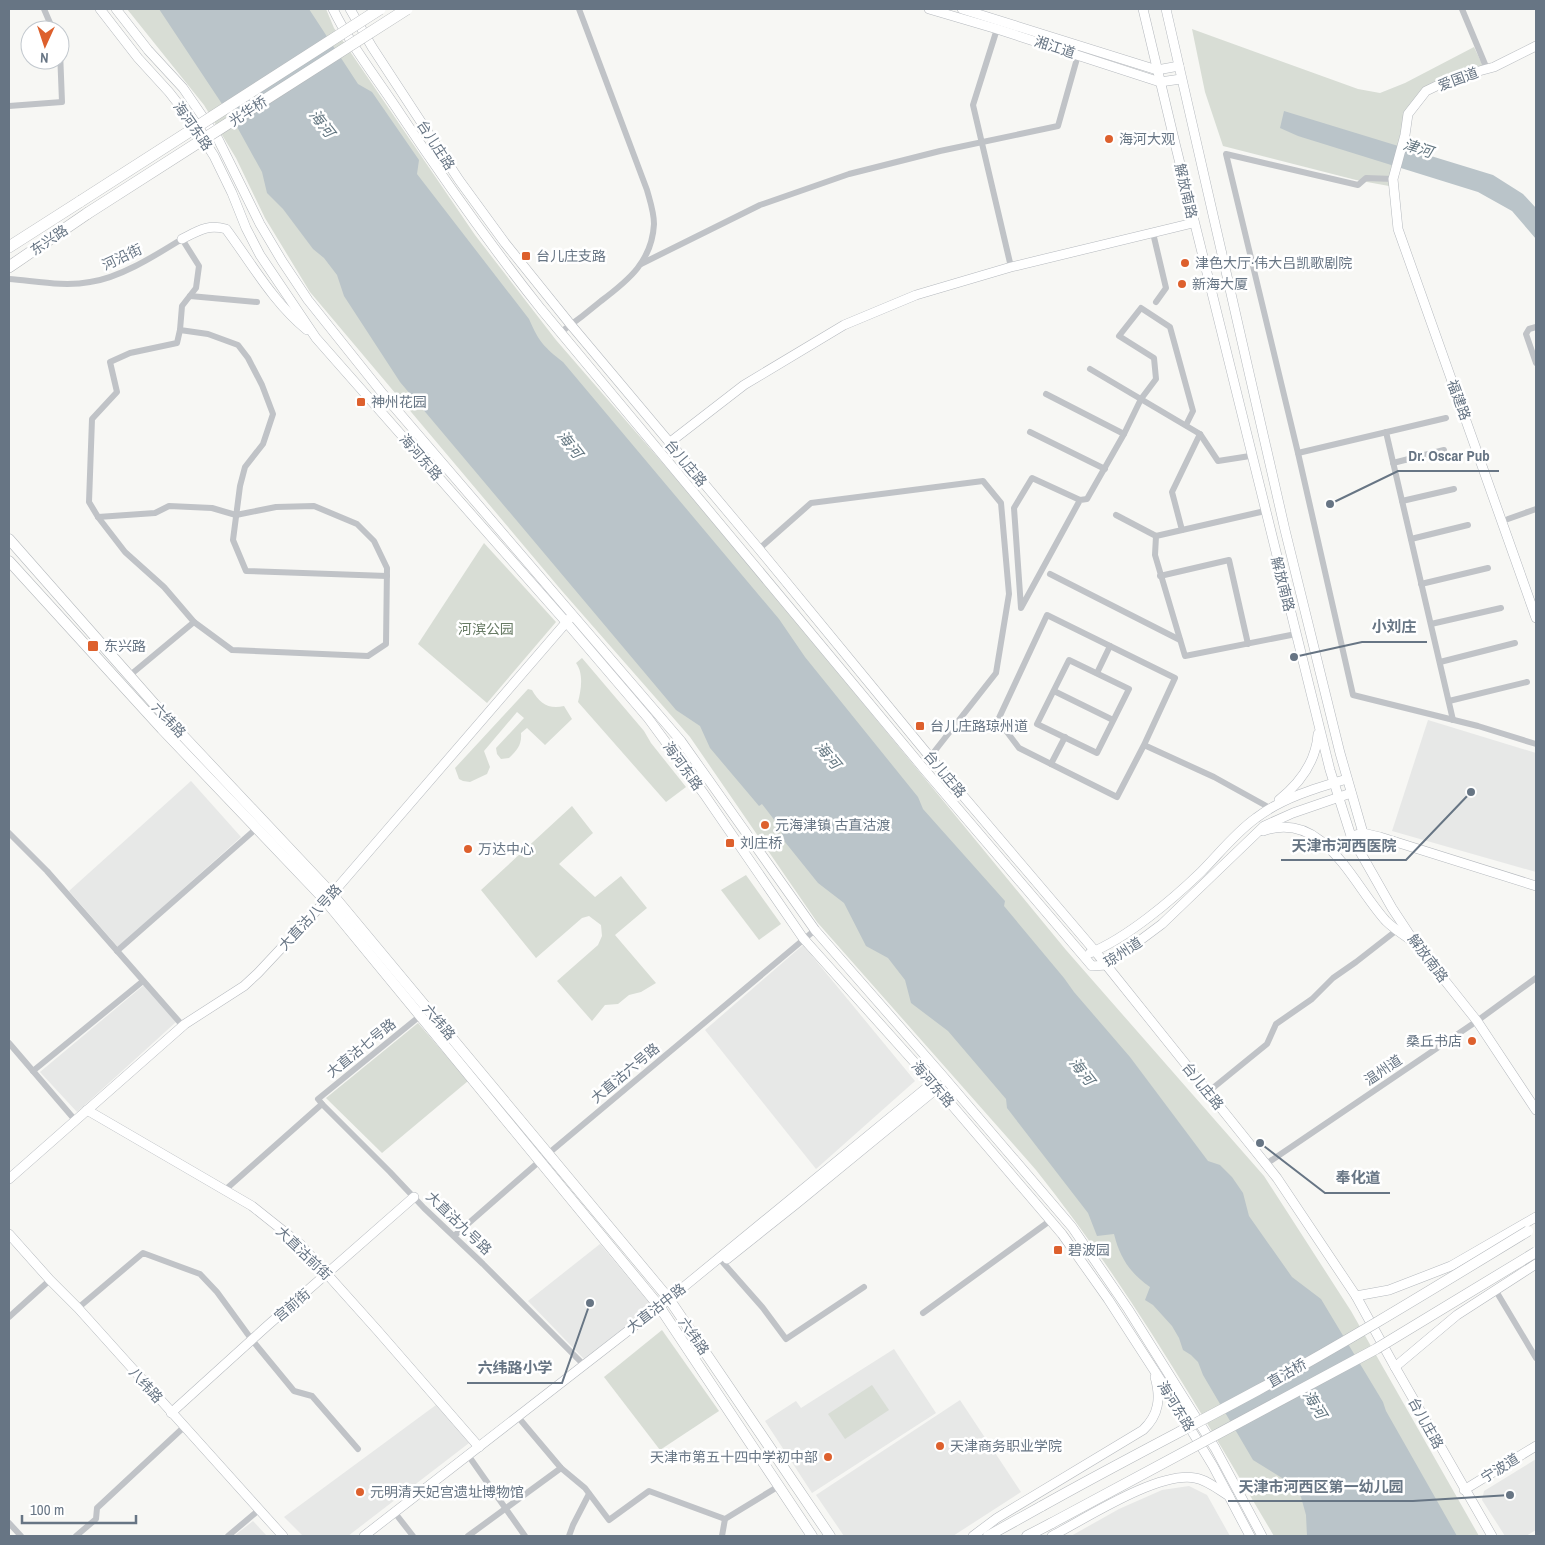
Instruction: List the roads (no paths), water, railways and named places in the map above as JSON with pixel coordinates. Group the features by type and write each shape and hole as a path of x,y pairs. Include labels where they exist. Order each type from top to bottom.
{"highway":[{"name":"光华桥","path":"81,201 380,9"},
{"name":"光华桥","path":"88,213 407,9"},
{"name":"东兴路","path":"9,246 81,201"},
{"name":"东兴路","path":"9,267 88,213"}],"main road":[{"name":"六纬路","path":"9,539 128,676 329,897 549,1153 670,1301 830,1536"},
{"name":"六纬路","path":"9,561 162,729 256,828 329,897 420,1016 660,1308 812,1536"},
{"name":"直沽桥","path":"988,1536 1142,1450 1275,1380 1365,1329 1532,1229"},
{"name":"直沽桥","path":"1028,1536 1376,1349 1536,1252"}],"street":[{"name":"海河东路","path":"100,9 138,58 169,92 210,149 260,255 316,338 566,622 668,744 803,938 935,1086 1050,1220 1108,1299 1151,1365 1213,1466 1250,1536"},
{"name":"海河东路","path":"116,9 148,50 183,88 218,139 260,224 308,300 383,394 574,614 681,741 815,930 1048,1197 1078,1235 1128,1309 1215,1448 1262,1536"},
{"name":"台儿庄路","path":"334,9 363,59 448,185 499,256 924,769 1082,956"},
{"name":"台儿庄路","path":"350,9 372,47 459,180 505,243 930,757 1095,950 1278,1178 1356,1296 1464,1490 1492,1536"},
{"path":"561,332 627,282 641,264 650,247 652,234 653,211 644,181 578,9"},
{"name":"湘江道","path":"929,9 997,28 1160,82 1181,78"},
{"name":"湘江道","path":"962,9 1157,70 1179,66"},
{"name":"解放南路","path":"1143,9 1250,456 1333,783 1351,836 1415,943 1478,1021 1536,1110"},
{"name":"解放南路","path":"1166,9 1283,521 1347,780 1363,832"},
{"path":"1462,9 1487,69"},
{"path":"997,28 974,106 1011,267"},
{"name":"爱国道","path":"1393,179 1405,135 1408,114 1426,91 1453,78 1487,69 1536,46"},
{"path":"641,264 760,205 849,174 940,151 1058,126 1078,55"},
{"path":"9,106 62,102 61,70"},
{"path":"1393,179 1366,178 1358,185 1226,154 1298,453 1353,695 1453,720 1536,744"},
{"name":"福建路","path":"1393,179 1398,229 1536,618"},
{"path":"669,443 744,385 844,325 916,295 1011,267 1193,223"},
{"path":"98,517 155,513 169,506 212,508 236,514 276,508 314,506 357,524 374,541 387,568 386,644 368,656 232,650 194,622 164,587 125,552 98,517 89,502 92,419 117,392 110,362 130,353 177,343 182,306 196,288 199,266 182,239 202,228 214,226 226,229 269,290 291,317 316,338"},
{"path":"1154,233 1166,288 1156,302"},
{"name":"河沿街","path":"9,279 74,284 90,283 107,279 154,256 182,239"},
{"path":"190,296 258,302"},
{"path":"1080,500 1021,608 1014,508 1032,478 1080,500 1087,499 1124,434 1141,399 1156,379 1154,358 1119,336 1141,308 1170,328 1193,411 1186,425"},
{"path":"1536,327 1529,329 1526,334 1536,363"},
{"path":"180,330 208,334 238,345 248,358 262,385 273,414 263,444 245,467 240,486 233,540 246,571 386,576"},
{"path":"1090,369 1200,434 1218,461 1250,456"},
{"path":"1046,394 1124,434"},
{"path":"1298,453 1446,418"},
{"path":"1030,432 1105,468"},
{"path":"1386,432 1453,720"},
{"path":"1182,530 1172,492 1200,434"},
{"path":"1393,463 1444,450"},
{"path":"759,548 811,503 983,481 1001,502 1009,594 996,674 930,757"},
{"path":"1402,501 1454,489"},
{"path":"1508,519 1536,509"},
{"path":"1116,515 1156,536 1265,511"},
{"path":"1411,539 1468,525"},
{"path":"1156,536 1155,555 1160,576 1185,656 1296,634"},
{"path":"1160,576 1229,560 1248,644"},
{"path":"1421,584 1488,568"},
{"path":"1050,574 1180,640"},
{"path":"1431,624 1501,608"},
{"name":"大直沽八号路","path":"9,1179 183,1026 244,986 258,972 329,897 574,614"},
{"path":"1047,615 1175,678 1144,745 1117,797 1019,748 998,720 1047,615"},
{"path":"128,676 194,622"},
{"path":"1440,662 1515,643"},
{"path":"1097,673 1110,646"},
{"path":"1069,660 1129,689 1097,753 1038,724 1054,691 1069,660"},
{"path":"1449,701 1527,682"},
{"path":"1054,691 1113,720"},
{"path":"1144,745 1214,777 1270,808 1294,787 1308,768 1317,743 1318,724"},
{"path":"1051,764 1065,737"},
{"name":"琼州道","path":"1347,780 1333,783 1270,808 1247,825 1177,894 1118,938 1082,956 1092,966 1102,967 1107,965 1162,924 1254,834 1271,822 1351,793"},
{"path":"1254,834 1269,828 1290,826 1315,835 1335,854 1381,915 1415,943"},
{"path":"117,951 256,828"},
{"path":"9,832 47,871 183,1026"},
{"path":"1351,836 1363,832 1536,886"},
{"name":"大直沽六号路","path":"454,1236 549,1153 803,938 815,930"},
{"path":"1208,1092 1267,1044 1276,1024 1312,999 1333,978 1397,930"},
{"name":"温州道","path":"1266,1164 1478,1021 1536,978"},
{"path":"33,1071 143,981"},
{"name":"大直沽七号路","path":"225,1190 320,1102 420,1016"},
{"path":"9,1043 75,1120"},
{"name":"大直沽中路","path":"470,1457 479,1447 520,1419 584,1365 670,1301 944,1077"},
{"name":"大直沽九号路","path":"320,1102 584,1365"},
{"name":"大直沽前街","path":"86,1110 252,1206 301,1245 479,1447"},
{"name":"宫前街","path":"171,1413 414,1197"},
{"path":"1356,1296 1389,1290 1451,1266 1536,1217"},
{"path":"922,1312 1050,1220"},
{"name":"八纬路","path":"9,1234 283,1536"},
{"path":"78,1308 143,1253 200,1274 217,1292 252,1340 294,1392 312,1396 358,1449"},
{"path":"720,1260 763,1308 786,1339 864,1287"},
{"path":"1395,1367 1457,1315 1536,1264"},
{"path":"9,1317 50,1280"},
{"path":"1496,1291 1536,1358"},
{"name":"大直沽中路","path":"372,1536 396,1515 660,1308"},
{"path":"973,1536 997,1518 1132,1437 1152,1422 1158,1404 1158,1386 1151,1365"},
{"path":"520,1419 561,1468 589,1494 609,1520 649,1491 725,1519"},
{"path":"76,1536 96,1519 97,1508 184,1427"},
{"name":"宁波道","path":"1464,1490 1536,1446"},
{"path":"470,1457 525,1536"},
{"path":"468,1536 561,1468"},
{"path":"1052,1536 1145,1487 1174,1478 1193,1478 1208,1482 1229,1496"},
{"path":"722,1536 725,1519 779,1486"},
{"path":"569,1536 573,1524 589,1494"},
{"path":"228,1536 260,1509"},
{"path":"396,1515 413,1536"},
{"name":"大直沽中路","path":"364,1536 396,1515"},
{"path":"9,1523 21,1536"}],"water":[{"name":"海河","path":"159,9 309,9 358,84 372,92 419,160 417,174 529,319 543,344 563,362 779,619 805,657 918,797 923,809 1005,901 1004,906 1130,1057 1208,1161 1220,1165 1232,1177 1243,1193 1249,1216 1292,1277 1321,1299 1383,1402 1386,1411 1457,1536 1307,1536 1306,1515 1301,1497 1290,1483 1253,1460 1203,1375 1198,1362 1183,1350 1172,1326 1153,1305 1145,1300 1150,1287 1131,1270 1119,1250 1114,1234 1097,1236 1088,1213 1007,1108 1006,1099 948,1031 911,1003 905,980 888,958 866,946 844,903 818,883 785,842 779,826 762,804 759,806 710,748 700,726 676,710 400,382 344,296 337,275 324,258 313,249 283,209 267,193 262,172 236,125"},
{"name":"津河","path":"1284,111 1493,175 1523,194 1536,208 1536,239 1512,211 1478,192 1298,136 1280,128"}],"place":[{"name":"海河大观","path":"1109,139"},
{"name":"台儿庄支路","path":"526,256"},
{"name":"津色大厅·伟大吕凯歌剧院","path":"1185,263"},
{"name":"新海大厦","path":"1182,284"},
{"name":"神州花园","path":"361,402"},
{"name":"Dr. Oscar Pub","path":"1330,504"},
{"name":"东兴路","path":"93,646"},
{"name":"小刘庄","path":"1294,657"},
{"name":"台儿庄路琼州道","path":"920,726"},
{"name":"天津市河西医院","path":"1471,792"},
{"name":"元海津镇 古直沽渡","path":"765,825"},
{"name":"刘庄桥","path":"730,843"},
{"name":"万达中心","path":"468,849"},
{"name":"桑丘书店","path":"1472,1041"},
{"name":"奉化道","path":"1260,1143"},
{"name":"碧波园","path":"1058,1250"},
{"name":"六纬路小学","path":"590,1303"},
{"name":"天津商务职业学院","path":"940,1446"},
{"name":"天津市第五十四中学初中部","path":"828,1457"},
{"name":"元明清天妃宫遗址博物馆","path":"360,1492"},
{"name":"天津市河西区第一幼儿园","path":"1510,1495"}],"park label":[{"name":"河滨公园","path":"486,629"}]}
